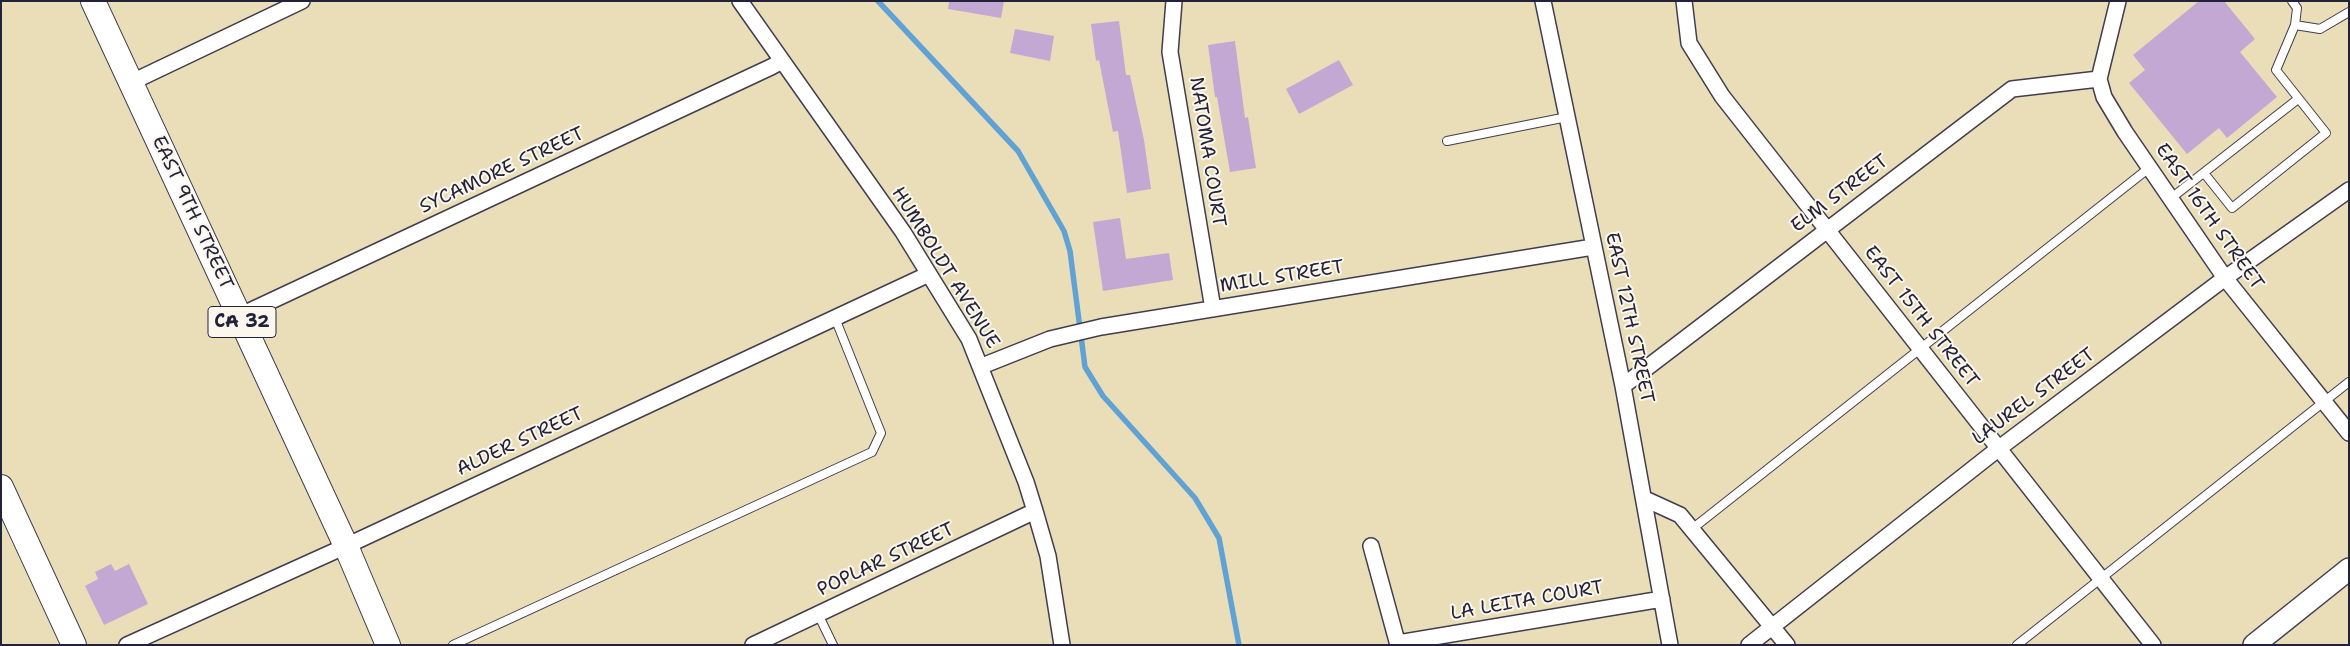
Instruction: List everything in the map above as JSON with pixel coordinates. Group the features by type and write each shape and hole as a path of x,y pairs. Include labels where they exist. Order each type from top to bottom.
{"main road":[{"name":"EAST 9TH STREET","path":"93,1 346,546 388,645"},
{"path":"1,486 74,645"}],"street":[{"path":"132,82 302,1"},
{"name":"HUMBOLDT AVENUE","path":"740,1 903,232 970,339 1026,482 1035,511 1048,556 1062,645"},
{"name":"NATOMA COURT","path":"1174,1 1170,52 1213,309"},
{"name":"EAST 12TH STREET","path":"1543,1 1623,386 1670,645"},
{"name":"EAST 15TH STREET","path":"1684,1 1689,42 1722,96 2153,645"},
{"path":"2099,78 2118,1"},
{"name":"SYCAMORE STREET","path":"239,316 782,61"},
{"name":"ELM STREET","path":"1623,386 2012,89 2099,78"},
{"name":"EAST 16TH STREET","path":"2099,78 2104,97 2224,278 2349,433"},
{"name":"LAUREL STREET","path":"1749,645 1998,449 2224,278 2349,190"},
{"name":"MILL STREET","path":"982,366 1050,339 1100,327 1593,247"},
{"name":"ALDER STREET","path":"127,645 346,546 929,274"},
{"path":"1645,499 1680,515 1787,645"},
{"name":"POPLAR STREET","path":"753,645 1035,511"},
{"name":"LA LEITA COURT","path":"1371,546 1398,644 1662,599"},
{"path":"2254,645 2349,569"}],"lane":[{"path":"2204,173 2232,208 2326,134 2276,70 2295,25 2297,8 2292,1"},
{"path":"2295,25 2320,29 2349,12"},
{"path":"2170,199 2298,99"},
{"path":"1447,141 1566,117"},
{"path":"1692,529 2150,168"},
{"path":"453,645 872,452 881,433 835,318"},
{"path":"2017,645 2349,382"},
{"path":"818,614 833,645"}],"building":[{"path":"949,1 1004,1 1001,18 948,9"},
{"path":"2199,1 2224,1 2255,39 2240,52 2277,97 2227,138 2219,128 2187,154 2129,83 2145,70 2133,55"},
{"path":"1119,21 1126,75 1130,75 1144,140 1151,189 1127,193 1118,131 1113,132 1099,60 1096,61 1091,24"},
{"path":"1015,29 1054,36 1050,61 1010,53"},
{"path":"1235,41 1245,118 1248,117 1256,168 1230,172 1217,97 1215,97 1208,45"},
{"path":"1339,60 1353,85 1299,114 1286,89"},
{"path":"1120,218 1126,259 1169,253 1173,280 1103,291 1093,222"},
{"path":"111,564 115,571 129,564 148,604 104,625 85,586 98,579 95,572"}],"waterway":[{"path":"878,1 1018,151 1064,231 1070,251 1085,367 1103,396 1195,498 1219,538 1239,645"}]}
